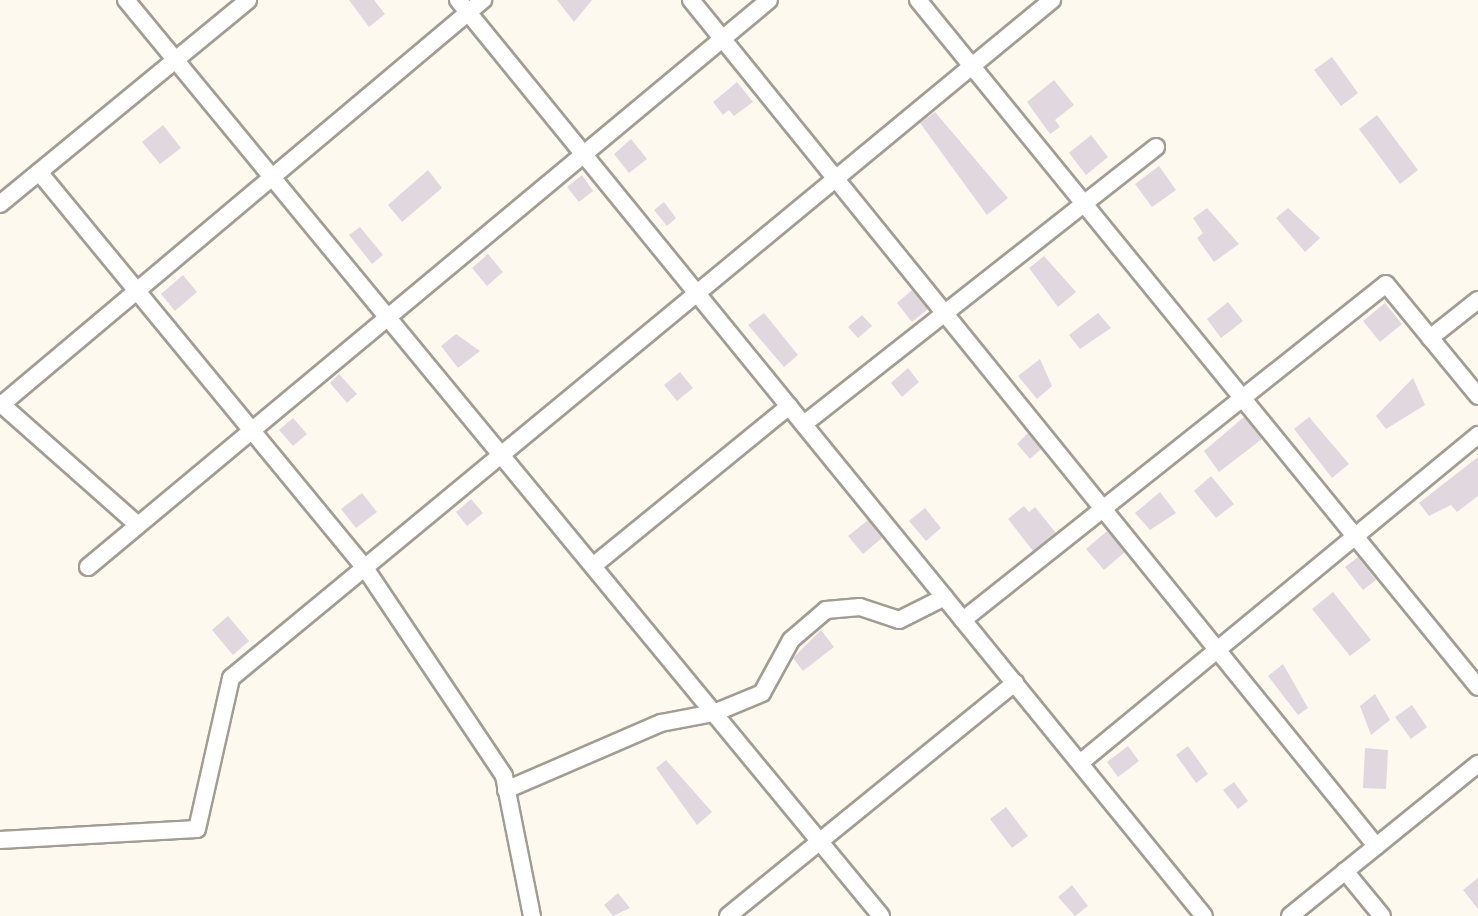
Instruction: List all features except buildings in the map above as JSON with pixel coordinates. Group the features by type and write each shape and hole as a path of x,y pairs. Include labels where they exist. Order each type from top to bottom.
{"street":[{"path":"126,0 881,916"},
{"path":"0,204 248,0"},
{"path":"138,525 1,404 272,177 463,6 483,0"},
{"path":"691,0 1376,846"},
{"path":"88,567 769,0"},
{"path":"918,0 1478,687"},
{"path":"0,840 197,829 231,678 1052,0"},
{"path":"463,6 1205,916"},
{"path":"804,424 1156,147"},
{"path":"39,172 365,568 503,775 532,916"},
{"path":"963,620 1386,284 1478,396"},
{"path":"1430,338 1478,300"},
{"path":"593,566 789,406"},
{"path":"1080,763 1478,435"},
{"path":"506,790 661,723 714,713 762,693 791,640 826,610 860,607 899,620 945,597"},
{"path":"728,916 1015,683"},
{"path":"1290,916 1478,764"},
{"path":"1345,871 1382,916"}]}
